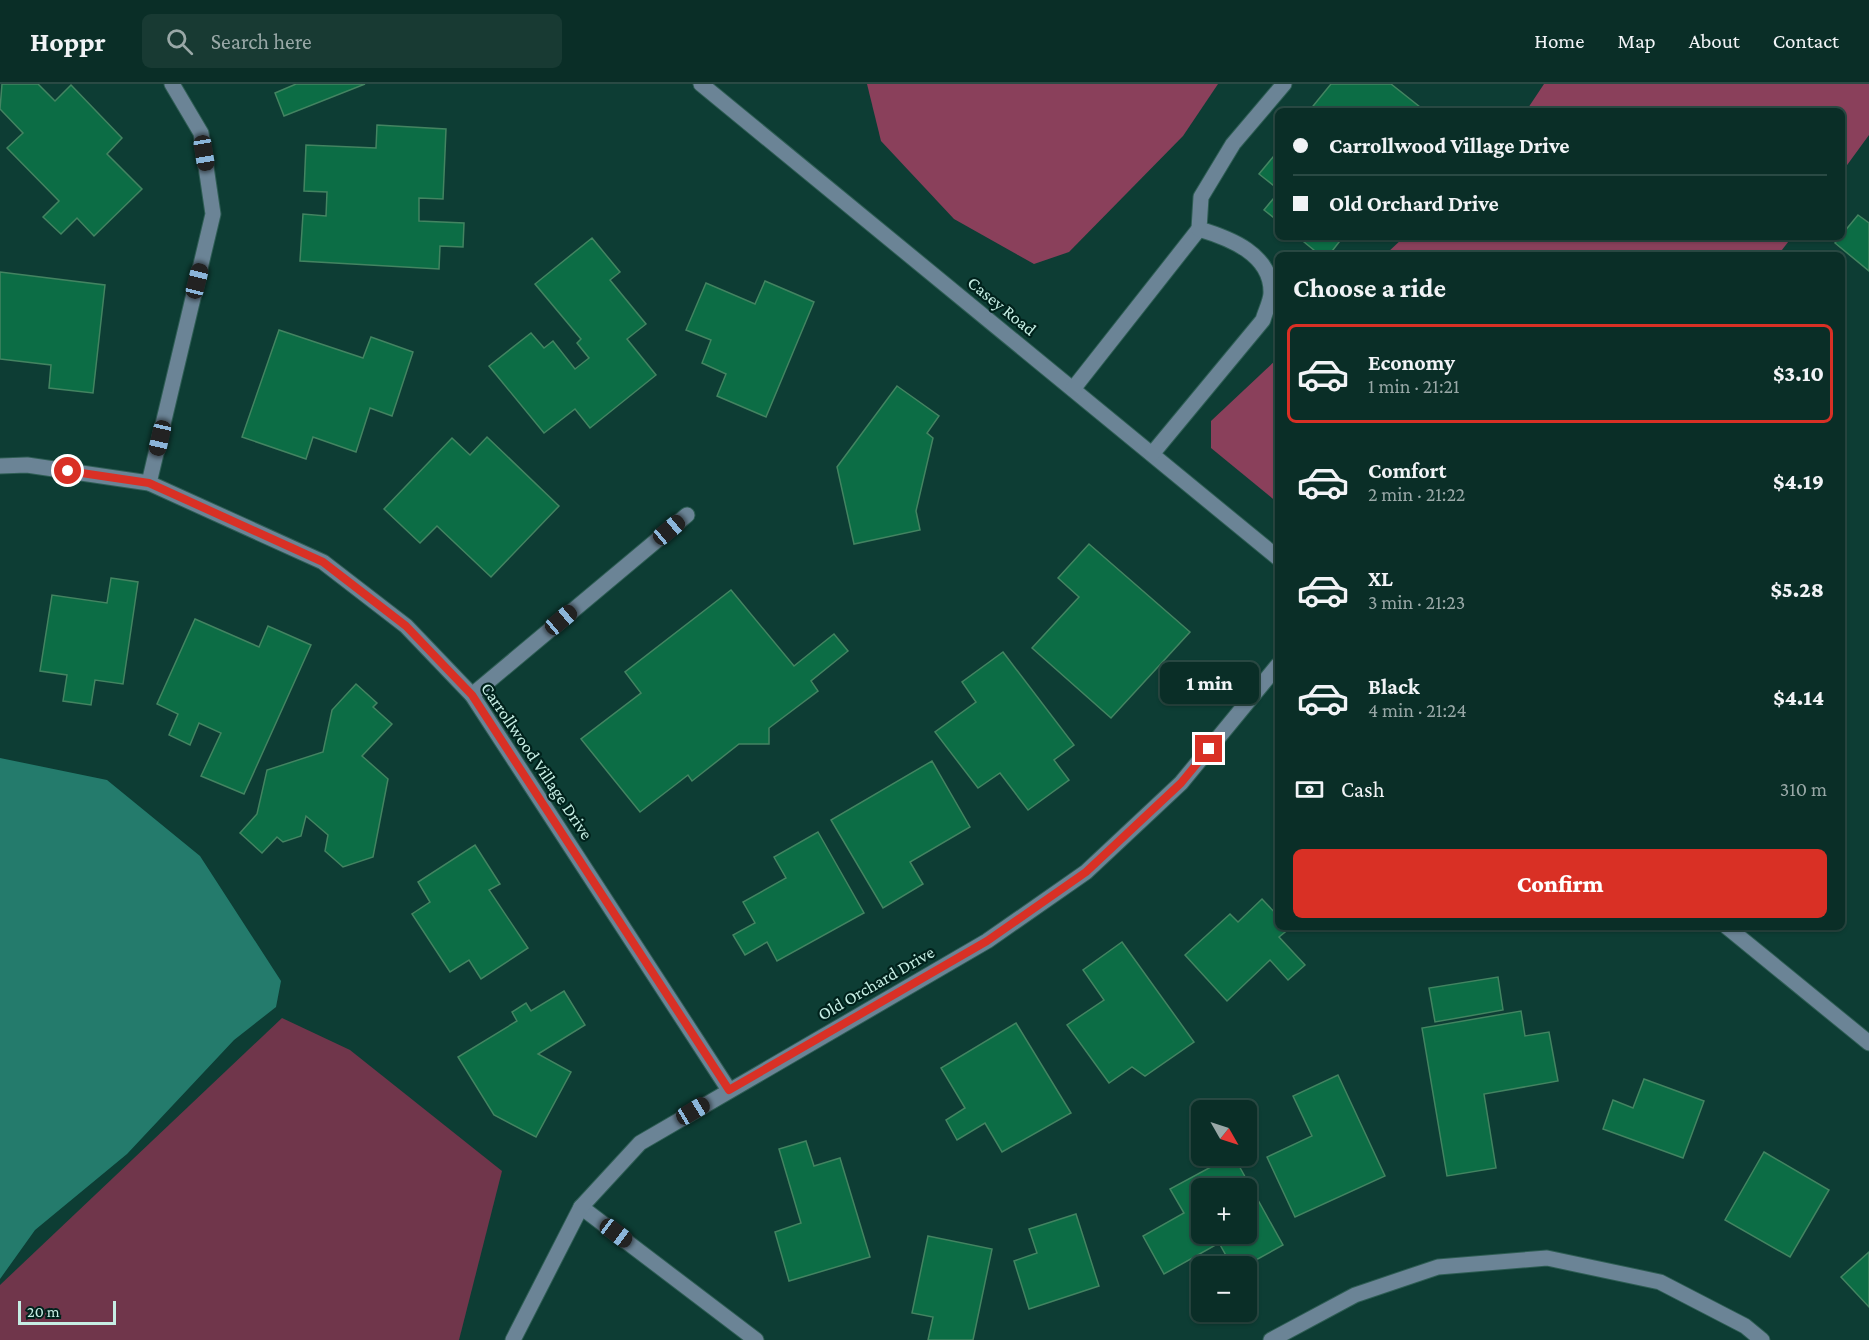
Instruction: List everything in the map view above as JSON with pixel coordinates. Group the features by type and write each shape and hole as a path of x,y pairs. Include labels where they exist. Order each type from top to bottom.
{"street":[{"path":"149,483 213,214 201,134 172,84"},
{"name":"Casey Road","path":"701,84 1275,556"},
{"path":"1072,389 1199,229 1201,197 1233,144 1284,84"},
{"path":"1152,454 1263,320 1272,293 1267,274 1253,253 1226,237 1199,229"},
{"name":"Carrollwood Village Drive","path":"0,466 27,465 149,483 323,562 406,626 472,695 729,1090"},
{"path":"472,695 687,515"},
{"name":"Old Orchard Drive","path":"513,1340 581,1207 640,1143 987,941 1086,872 1181,783 1275,669"},
{"path":"1731,930 1869,1044"},
{"path":"581,1207 756,1340"},
{"path":"1271,1340 1355,1295 1438,1266 1547,1258 1660,1282 1745,1326 1762,1340"}],"shaded area":[{"path":"867,84 1218,84 1183,136 1069,252 1034,264 954,219 881,141"},
{"path":"1544,84 1869,84 1869,135 1845,168 1845,108 1528,108"},
{"path":"1401,240 1790,240 1780,252 1388,252"},
{"path":"1275,361 1275,501 1211,448 1211,421"},
{"path":"0,758 107,780 200,856 281,981 276,1007 234,1040 127,1154 35,1230 0,1279"},
{"path":"282,1018 350,1050 502,1171 459,1340 0,1340 0,1285"}],"building":[{"path":"2,84 38,84 55,101 71,85 122,138 107,154 142,189 94,236 77,218 61,234 43,217 59,201 7,148 23,133 0,109"},
{"path":"296,84 365,84 284,116 275,93"},
{"path":"1331,84 1391,84 1421,108 1311,108"},
{"path":"377,125 446,129 443,199 419,198 419,221 464,223 463,247 440,246 439,269 300,261 303,214 326,216 327,192 304,191 306,145 376,148"},
{"path":"1275,155 1275,187 1259,174"},
{"path":"1275,197 1275,219 1264,210"},
{"path":"1858,215 1869,223 1869,271 1835,243 1837,240 1845,240 1845,231"},
{"path":"592,238 620,272 610,280 646,324 627,339 656,375 590,428 575,409 544,433 489,366 531,333 544,348 553,341 575,369 589,358 577,343 581,339 535,284"},
{"path":"1302,240 1341,240 1331,252 1316,252"},
{"path":"0,272 105,285 93,393 49,388 51,365 0,359"},
{"path":"765,281 814,302 766,417 717,396 726,374 702,363 711,340 686,330 706,283 755,304"},
{"path":"279,330 363,358 371,337 413,352 392,416 370,408 356,452 313,437 306,459 242,437"},
{"path":"897,386 939,416 927,433 933,438 916,511 920,530 854,544 837,467"},
{"path":"487,437 559,506 491,577 437,526 420,543 384,509 452,438 470,455"},
{"path":"1089,544 1190,632 1111,718 1032,648 1079,597 1058,578"},
{"path":"111,578 138,582 123,684 95,680 91,705 63,701 67,675 40,671 52,595 107,603"},
{"path":"731,590 794,666 834,634 848,651 811,681 818,691 769,728 769,744 739,744 692,781 688,775 640,812 581,739 641,693 625,672"},
{"path":"195,619 259,647 268,626 311,645 244,794 201,776 221,733 199,723 190,745 169,735 178,714 157,704"},
{"path":"1003,652 1074,745 1054,760 1069,780 1028,810 1000,773 978,788 935,732 976,702 962,682"},
{"path":"356,684 377,703 373,707 392,724 362,756 388,779 373,857 343,867 325,851 328,835 306,816 301,836 283,842 277,837 262,853 240,833 257,814 267,770 323,752 332,710"},
{"path":"932,761 970,827 910,862 923,884 883,908 831,820"},
{"path":"818,832 864,913 777,961 767,942 745,955 733,935 755,923 743,902 786,878 774,857"},
{"path":"475,845 500,884 489,890 528,948 481,979 469,960 450,972 412,914 430,902 418,882"},
{"path":"1262,899 1275,913 1275,930 1288,930 1279,937 1305,965 1288,980 1270,960 1227,1001 1185,955 1230,914 1238,922"},
{"path":"1122,942 1194,1042 1145,1076 1132,1067 1109,1083 1067,1025 1104,1000 1083,970"},
{"path":"1498,977 1503,1010 1435,1022 1429,988"},
{"path":"564,991 585,1025 538,1054 571,1072 536,1137 494,1115 458,1057 517,1021 512,1012 526,1003 531,1011"},
{"path":"1521,1011 1525,1036 1549,1032 1558,1081 1484,1094 1496,1168 1447,1176 1422,1028"},
{"path":"1016,1023 1071,1113 1002,1152 985,1123 957,1140 946,1120 965,1108 941,1068"},
{"path":"1338,1075 1385,1176 1295,1217 1267,1157 1312,1136 1293,1096"},
{"path":"1644,1079 1704,1101 1683,1158 1603,1129 1613,1100 1633,1108"},
{"path":"806,1141 814,1166 840,1158 870,1257 789,1281 775,1232 801,1223 779,1149"},
{"path":"1764,1152 1829,1190 1790,1257 1725,1220"},
{"path":"1213,1166 1239,1166 1246,1178 1191,1178 1191,1244 1217,1244 1196,1256 1191,1256 1191,1259 1164,1274 1143,1236 1184,1213 1170,1189"},
{"path":"1257,1198 1283,1245 1257,1259 1257,1256 1226,1256 1220,1244 1257,1244"},
{"path":"1076,1214 1099,1286 1029,1309 1014,1261 1037,1253 1029,1229"},
{"path":"928,1236 992,1249 973,1340 928,1340 933,1317 912,1313"},
{"path":"1869,1252 1869,1307 1841,1277"}],"route":[{"path":"68,471 149,483 323,562 406,626 472,695 729,1090 987,941 1086,872 1181,783 1209,749"}]}
